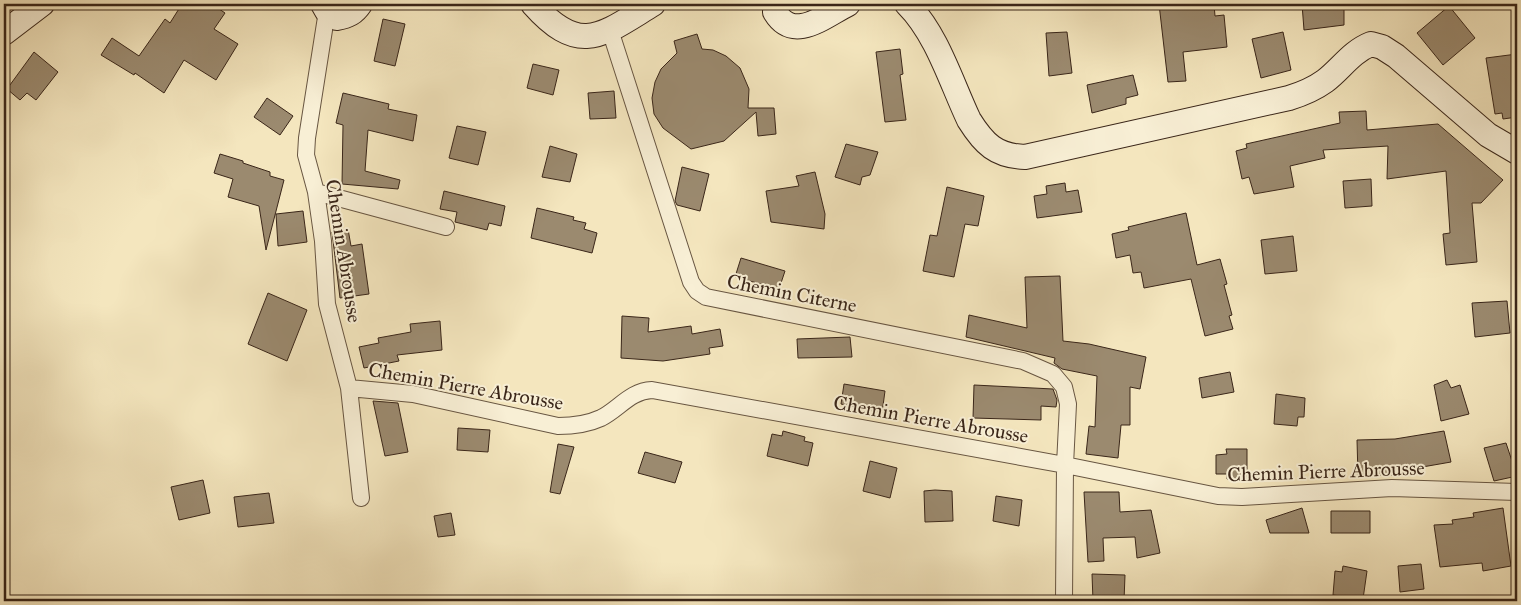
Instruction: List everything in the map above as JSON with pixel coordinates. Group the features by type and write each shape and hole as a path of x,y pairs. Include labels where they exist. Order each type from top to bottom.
{"main road":[{"path":"4,33 42,4"},
{"path":"325,8 337,18 346,17 355,12 360,4"},
{"path":"533,4 554,25 575,36 593,36 610,30 654,4"},
{"path":"777,4 775,12 782,23 793,28 804,26 848,4"},
{"path":"907,4 919,16 928,31 977,134 991,148 1009,157 1034,155 1303,94 1326,81 1352,55 1371,44 1382,47 1396,56 1488,134 1517,152"}],"street":[{"name":"Chemin Abrousse","path":"325,8 306,155 316,192 327,304 349,388 361,498"},
{"name":"Chemin Citerne","path":"610,30 691,282 697,291 706,297 1014,359 1039,366 1053,374 1064,387 1068,404 1065,465 1064,601"},
{"path":"316,192 446,228"},
{"name":"Chemin Pierre Abrousse","path":"349,388 413,394 558,426 572,426 601,418 641,390 652,390 1065,465 1218,496 1242,497 1392,488 1517,492"}],"building":[{"path":"182,4 212,4 225,13 214,29 238,44 216,80 184,60 164,93 135,73 134,75 101,55 112,38 139,56 165,19 170,23"},
{"path":"1159,4 1214,4 1215,16 1224,15 1227,47 1183,52 1186,81 1168,82"},
{"path":"1302,4 1344,4 1344,25 1304,30"},
{"path":"1449,6 1475,38 1443,65 1417,33"},
{"path":"383,19 405,24 395,66 374,61"},
{"path":"1067,32 1072,73 1049,76 1046,33"},
{"path":"1283,32 1291,70 1261,78 1252,39"},
{"path":"697,34 702,49 713,50 726,56 740,68 749,89 748,108 774,108 776,134 758,136 756,112 724,141 691,149 663,128 654,114 652,98 655,82 661,69 677,53 674,41"},
{"path":"900,49 903,74 900,75 906,120 885,122 876,52"},
{"path":"34,52 58,72 36,100 27,93 20,100 7,89"},
{"path":"1517,54 1517,117 1503,119 1502,113 1495,114 1486,58"},
{"path":"533,64 559,70 553,95 527,88"},
{"path":"1133,75 1138,95 1126,98 1126,104 1092,113 1087,85"},
{"path":"614,91 616,118 590,119 588,93"},
{"path":"343,93 389,104 388,109 417,115 413,141 368,130 365,171 400,180 398,189 342,184 343,125 336,123"},
{"path":"267,98 293,116 280,135 254,117"},
{"path":"1366,111 1367,130 1438,124 1503,180 1481,203 1472,203 1477,262 1446,265 1443,234 1450,233 1446,171 1387,179 1388,146 1323,150 1325,158 1290,166 1294,187 1254,194 1249,177 1242,179 1236,151 1247,148 1246,144 1340,123 1339,112"},
{"path":"457,126 486,132 478,165 449,158"},
{"path":"846,144 878,152 870,175 862,177 860,185 835,177"},
{"path":"550,146 577,154 570,182 542,177"},
{"path":"220,154 243,161 243,163 270,172 270,176 284,180 266,250 259,206 228,197 233,179 214,173"},
{"path":"682,167 709,174 700,211 677,205 675,201"},
{"path":"815,172 825,214 824,229 771,222 766,191 799,186 796,176"},
{"path":"1371,179 1372,206 1345,208 1343,181"},
{"path":"1065,183 1066,192 1078,190 1082,212 1037,218 1034,196 1047,194 1046,186"},
{"path":"947,187 984,196 978,226 965,224 954,277 923,271 930,235 937,236"},
{"path":"444,191 505,206 501,226 489,223 487,230 455,222 457,212 440,209"},
{"path":"537,208 574,217 573,220 586,223 584,229 597,233 592,253 531,238"},
{"path":"303,211 307,242 278,246 276,214"},
{"path":"1186,213 1197,265 1220,259 1227,284 1224,285 1232,315 1229,316 1233,329 1205,336 1191,279 1144,288 1141,272 1133,273 1130,255 1116,258 1112,234 1129,230 1128,227"},
{"path":"348,229 351,246 362,244 369,294 340,298 332,232"},
{"path":"1293,236 1297,271 1265,274 1261,240"},
{"path":"741,258 785,271 779,289 735,277"},
{"path":"1060,276 1063,341 1089,344 1146,357 1140,389 1130,387 1130,425 1121,425 1118,458 1086,454 1089,426 1095,427 1097,376 1062,369 1054,363 1055,358 966,337 969,315 1027,328 1025,277"},
{"path":"268,293 307,310 287,361 248,344"},
{"path":"1507,301 1510,333 1475,337 1472,303"},
{"path":"622,316 649,318 648,332 691,326 692,334 720,329 723,346 709,348 710,354 663,361 621,358"},
{"path":"440,321 442,350 397,355 399,361 364,368 359,347 379,343 378,338 411,332 410,324"},
{"path":"850,337 852,357 798,358 797,339"},
{"path":"1230,372 1234,392 1202,398 1199,378"},
{"path":"1447,380 1451,388 1460,385 1469,414 1441,421 1434,385"},
{"path":"844,384 885,391 882,413 841,404"},
{"path":"974,385 1053,389 1057,400 1056,407 1041,406 1041,420 973,418"},
{"path":"1276,394 1305,398 1304,417 1298,417 1297,426 1274,424"},
{"path":"373,401 398,403 408,452 385,456"},
{"path":"458,428 490,430 488,452 457,450"},
{"path":"783,431 805,437 804,441 813,443 808,466 767,456 772,434 782,436"},
{"path":"1444,431 1451,462 1405,470 1405,475 1358,476 1357,440 1395,439"},
{"path":"1506,443 1517,476 1494,481 1484,448"},
{"path":"558,444 574,447 560,494 550,492"},
{"path":"1226,449 1247,449 1247,479 1227,479 1227,474 1216,474 1216,455 1227,454"},
{"path":"645,452 682,462 675,483 638,473"},
{"path":"870,461 897,468 890,498 863,491"},
{"path":"203,480 210,513 179,520 171,487"},
{"path":"924,491 952,491 953,521 925,522"},
{"path":"1084,492 1119,492 1120,512 1151,510 1160,553 1137,558 1135,537 1103,538 1104,561 1088,562"},
{"path":"269,493 274,523 238,527 234,497"},
{"path":"996,496 1022,500 1019,526 993,521"},
{"path":"1302,508 1309,533 1270,533 1266,520"},
{"path":"1503,508 1511,566 1483,571 1482,563 1440,567 1434,525 1453,524 1452,520 1474,517 1473,513"},
{"path":"1331,511 1370,511 1370,533 1331,533"},
{"path":"451,513 455,535 438,537 434,516"},
{"path":"1421,564 1424,589 1400,592 1398,566"},
{"path":"1343,566 1367,571 1363,599 1333,595 1335,571 1342,572"},
{"path":"1092,574 1125,575 1124,601 1093,601"}]}
